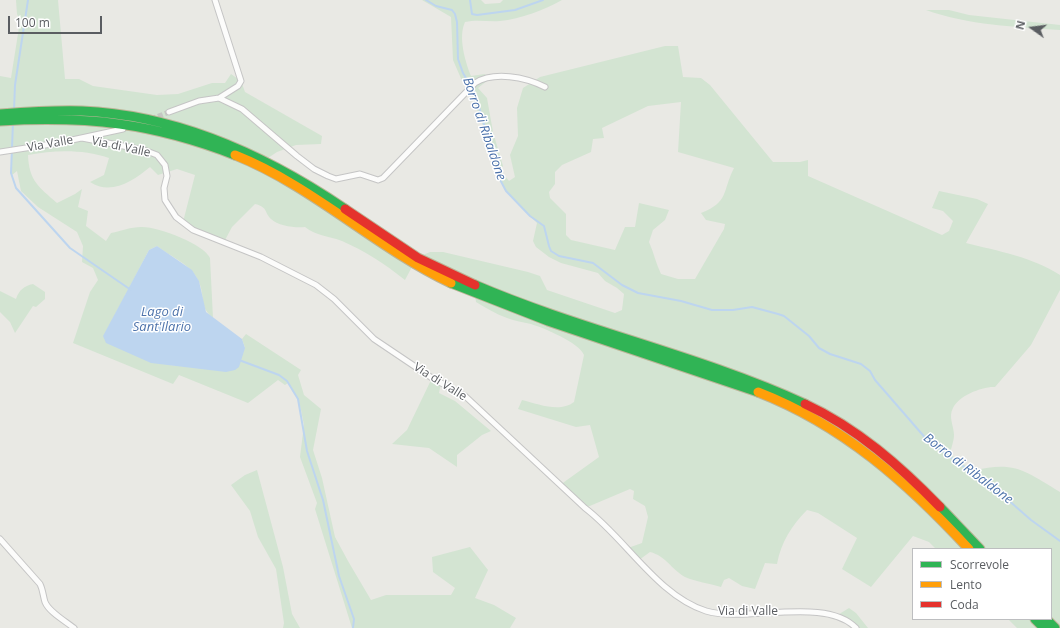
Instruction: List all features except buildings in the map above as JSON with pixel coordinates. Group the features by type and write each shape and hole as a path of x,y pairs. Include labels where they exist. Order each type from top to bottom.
{"highway":[{"path":"0,114 75,110 127,115 173,124 218,139 246,151 277,166 314,188 401,246 455,277 573,322 758,384 808,405 829,416 872,444 903,470 979,548"},
{"path":"0,121 76,119 126,123 188,138 246,160 273,172 397,253 452,284 555,323 761,393 815,418 888,468 968,548"},
{"path":"1036,620 1044,628"},
{"path":"1047,620 1055,628"}],"street":[{"path":"169,112 199,101 219,98 238,86 241,81 216,0"},
{"path":"219,98 242,109 314,169 336,179 360,174 378,180 383,178 469,88 483,78 502,76 538,83 545,87"},
{"name":"Via Valle","path":"0,152 82,138 123,129"},
{"name":"Via di Valle","path":"82,138 144,150 157,155 165,165 167,176 164,188 165,200 176,217 193,230 261,257 316,285 334,299 374,339 432,378 465,396 585,508 602,521 665,588 686,603 707,611 725,614 782,611 836,616 852,623 856,628"},
{"path":"0,539 40,584 44,591 45,602 49,608 74,628"}],"green space":[{"path":"16,0 58,0 65,79 79,79 93,86 157,95 178,94 212,83 225,83 231,74 241,81 245,92 322,136 321,144 296,145 277,152 265,160 218,139 0,114 0,76 11,78 20,21 17,14"},
{"path":"422,0 481,0 485,4 500,3 503,0 562,0 540,11 516,18 500,21 465,22 463,28 463,49 471,76 485,74 488,80 478,88 487,98 493,132 503,166 500,170 509,181 515,177 510,155 518,136 517,108 523,88 540,77 665,46 678,46 683,77 701,78 710,85 773,162 800,162 808,160 808,176 942,235 949,231 953,221 943,211 932,208 939,191 977,199 988,204 966,243 1026,259 1049,269 1060,275 1060,290 1031,345 995,387 984,388 965,396 953,408 951,418 954,437 950,454 973,471 1000,467 1020,470 1060,492 1060,628 1055,628 1051,620 1052,548 979,548 844,425 497,294 418,257 430,252 443,252 528,272 540,276 547,290 615,313 622,310 624,294 605,281 598,273 561,263 549,257 536,247 533,241 537,223 506,191 496,174 482,123 469,88 463,83 453,60 451,17","holes":["681,102 678,152 734,168 721,200 710,209 701,213 706,220 725,224 724,229 695,279 678,279 661,274 649,242 653,230 665,220 669,210 639,203 635,227 625,227 615,250 571,240 566,235 566,214 550,198 549,192 555,184 555,172 562,165 591,152 593,139 604,138 602,128 648,106"]},
{"path":"926,10 949,10 969,15 1060,25 1060,30 975,22"},
{"path":"0,121 127,123 246,160 414,263 405,280 375,258 359,249 342,241 318,234 305,227 282,225 271,219 264,208 255,204 232,227 224,242 193,230 183,222 195,175 177,169 158,175 150,167 129,182 106,188 90,182 104,175 109,158 89,153 68,151 28,155 30,171 36,183 57,203 82,189 78,207 88,211 86,226 106,241 111,233 134,228 148,227 158,229 190,242 199,247 210,258 213,318 206,310 201,287 196,276 181,262 157,246 149,250 104,336 170,365 192,367 245,348 242,339 246,334 301,370 298,375 304,395 321,409 313,450 322,478 335,537 371,600 386,595 451,595 455,588 433,572 432,557 470,547 488,570 475,598 494,605 516,618 510,628 352,628 315,509 317,503 300,457 304,425 298,399 288,383 285,385 278,380 248,403 179,375 173,384 73,343 90,292 98,280 93,268 82,262 83,246 77,232 38,207 21,191 17,171 12,175 12,151 0,152"},
{"path":"33,284 45,292 45,299 36,307 33,306 15,333 10,322 0,312 0,291 16,299 22,289"},
{"path":"475,294 761,393 860,447 968,548 935,548 929,542 913,536 871,587 842,569 857,538 818,513 807,510 784,541 777,564 765,563 755,589 742,586 729,578 724,580 721,587 689,579 680,574 660,556 650,552 639,560 628,548 642,543 648,517 645,506 633,499 634,491 630,489 585,508 560,485 599,457 590,425 576,427 518,409 522,400 549,407 562,407 574,402 584,355 581,350 569,341 552,332 531,324 499,315 476,302"},
{"path":"432,378 441,383 439,393 455,401 491,431 482,435 457,455 457,467 429,448 392,444 407,430"},
{"path":"257,470 283,567 292,614 300,628 283,628 284,623 276,569 258,537 250,511 231,485 245,475"},
{"path":"849,608 856,613 868,628 856,628 836,616"},
{"path":"1009,620 1036,620 1044,628 1017,628"}],"water":[{"name":"Lago di Sant'Ilario","path":"157,246 192,270 199,281 206,312 242,339 245,348 239,367 235,370 226,372 151,363 106,343 103,336 149,250"}],"waterway":[{"path":"14,110 15,85 28,0"},
{"name":"Borro di Ribaldone","path":"426,0 436,6 452,10 455,14 457,22 458,59 463,73 475,93 493,156 496,172 506,191 530,216 544,226 551,251 559,256 593,263 622,285 638,293 681,301 712,310 733,310 752,307 784,316 809,336 819,348 830,354 861,364 870,371 875,380 928,441 999,492 1031,520 1060,541"},
{"path":"470,0 472,14 477,15 515,10 543,0"},
{"path":"13,122 11,173 16,188 70,248 131,290"},
{"path":"239,360 279,375 287,381 298,399 307,451 323,500 339,576 354,619 353,628"}],"tunnel":[{"path":"151,119 169,112"}],"traffic: fast":[{"path":"0,114 51,111 82,111 118,114 187,130 253,156 284,172 345,209"},
{"path":"0,121 63,120 120,124 176,135 235,155"},
{"path":"451,283 548,321 758,392"},
{"path":"475,285 557,316 723,371 805,404"},
{"path":"940,507 979,548"},
{"path":"1036,620 1044,628"},
{"path":"1047,620 1055,628"}],"traffic: slow":[{"path":"235,155 264,168 291,183 396,252 451,283"},
{"path":"758,392 818,421 872,458 922,501 968,548"}],"traffic: jam":[{"path":"345,209 418,258 475,285"},
{"path":"805,404 842,424 860,436 909,477 940,507"}]}
